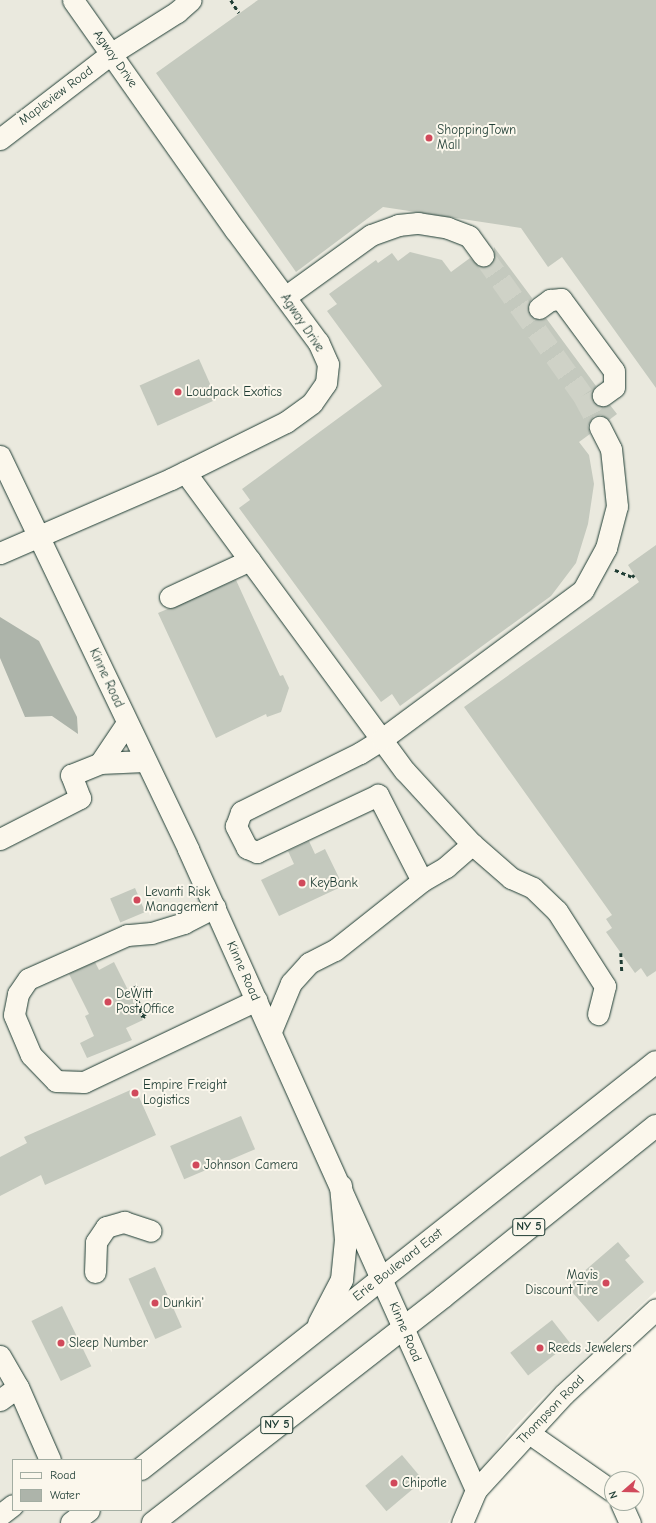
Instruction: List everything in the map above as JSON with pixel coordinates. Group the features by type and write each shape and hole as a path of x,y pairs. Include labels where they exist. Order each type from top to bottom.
{"main road":[{"name":"Erie Boulevard East","path":"142,1468 656,1062"},
{"name":"NY 5","path":"153,1523 403,1328 656,1126"},
{"path":"315,1332 342,1280 346,1240 340,1186"}],"street":[{"name":"Agway Drive","path":"0,553 39,538 185,472 286,422 312,403 322,388 328,364 318,342 230,224 112,53 73,0"},
{"name":"Mapleview Road","path":"0,139 112,53 177,12 191,0"},
{"path":"285,297 371,235 398,225 418,223 448,228 469,236 483,255"},
{"path":"539,308 550,300 561,299 610,365 616,380 614,387 603,395"},
{"path":"422,881 378,795 257,852 247,848 236,826 241,812 360,753 382,739 583,590 606,548 617,506 611,449 600,427"},
{"name":"Kinne Road","path":"0,456 215,907 476,1490"},
{"path":"185,472 382,739 434,805 472,844 511,878 534,888 557,911 605,986 598,1014"},
{"path":"170,597 250,560"},
{"path":"100,763 127,723"},
{"path":"0,839 80,798 71,776 100,763 145,761"},
{"path":"271,1031 291,983 309,963 335,950 422,881 446,867 472,844"},
{"path":"215,907 171,927 151,933 127,935 28,979 18,994 14,1015 31,1055 56,1081 84,1082 257,1000"},
{"path":"95,1272 96,1242 106,1227 124,1222 151,1231"},
{"name":"Thompson Road","path":"462,1523 476,1490 564,1394 656,1309"},
{"path":"1,1361 18,1387 50,1459"},
{"path":"0,1400 18,1387"},
{"path":"529,1433 604,1485"},
{"path":"0,1515 12,1506"},
{"path":"625,1511 630,1523"}],"path":[{"path":"231,0 239,14"},
{"path":"139,985 129,990 143,1017 145,1016 134,993 141,989"}],"shaded area":[{"path":"0,0 656,0 656,1291 542,1398 511,1431 457,1504 448,1523 0,1523"}],"water":[{"path":"0,617 39,641 77,717 78,734 52,716 25,717 0,658"}],"building":[{"name":"ShoppingTown Mall","path":"258,0 656,0 656,388 562,257 548,267 521,228 383,207 296,272 156,73"},
{"path":"494,247 532,298 527,309 530,315 540,320 546,318 596,386 591,396 594,402 604,407 610,405 617,414 609,420 601,415 594,416 588,426 590,434 579,442 589,455 594,484 588,524 576,563 551,596 400,706 392,694 381,702 239,508 250,500 242,489 382,386 327,311 337,304 329,294 376,260 378,263 392,253 398,261 410,252 442,260 451,272 470,258 479,266 490,265 494,259"},
{"name":"Loudpack Exotics","path":"199,359 217,399 158,426 140,385"},
{"path":"656,545 656,971 647,977 641,968 635,973 606,932 612,928 606,919 612,915 464,707 639,582 628,565"},
{"path":"236,580 280,676 283,675 289,688 281,712 267,717 266,714 216,738 158,613"},
{"name":"KeyBank","path":"309,841 315,854 325,849 343,886 279,916 261,880 294,864 288,851"},
{"path":"135,888 145,912 120,922 110,899"},
{"name":"DeWitt Post Office","path":"95,962 99,970 114,962 143,1020 126,1028 132,1040 87,1058 80,1043 94,1036 85,1016 89,1014 69,974"},
{"path":"135,1088 156,1135 45,1185 41,1175 0,1196 0,1157 27,1143 24,1137"},
{"path":"241,1116 255,1149 184,1179 170,1146"},
{"path":"618,1242 630,1256 625,1260 644,1282 598,1322 567,1286"},
{"name":"Dunkin'","path":"155,1267 182,1327 155,1339 129,1279"},
{"name":"Sleep Number","path":"62,1306 91,1366 61,1381 31,1321"},
{"path":"552,1320 570,1343 528,1375 510,1353"},
{"name":"Chipotle","path":"402,1455 423,1480 386,1511 365,1486"}],"tunnel":[{"path":"483,255 583,395 600,427"}],"place":[{"name":"ShoppingTown Mall","path":"429,138"},
{"name":"Loudpack Exotics","path":"178,392"},
{"name":"KeyBank","path":"302,883"},
{"name":"Levanti Risk Management","path":"137,900"},
{"name":"DeWitt Post Office","path":"108,1002"},
{"name":"Empire Freight Logistics","path":"135,1093"},
{"name":"Johnson Camera","path":"196,1165"},
{"name":"Mavis Discount Tire","path":"606,1283"},
{"name":"Dunkin'","path":"155,1303"},
{"name":"Sleep Number","path":"61,1343"},
{"name":"Reeds Jewelers","path":"540,1348"},
{"name":"Chipotle","path":"394,1483"}]}
